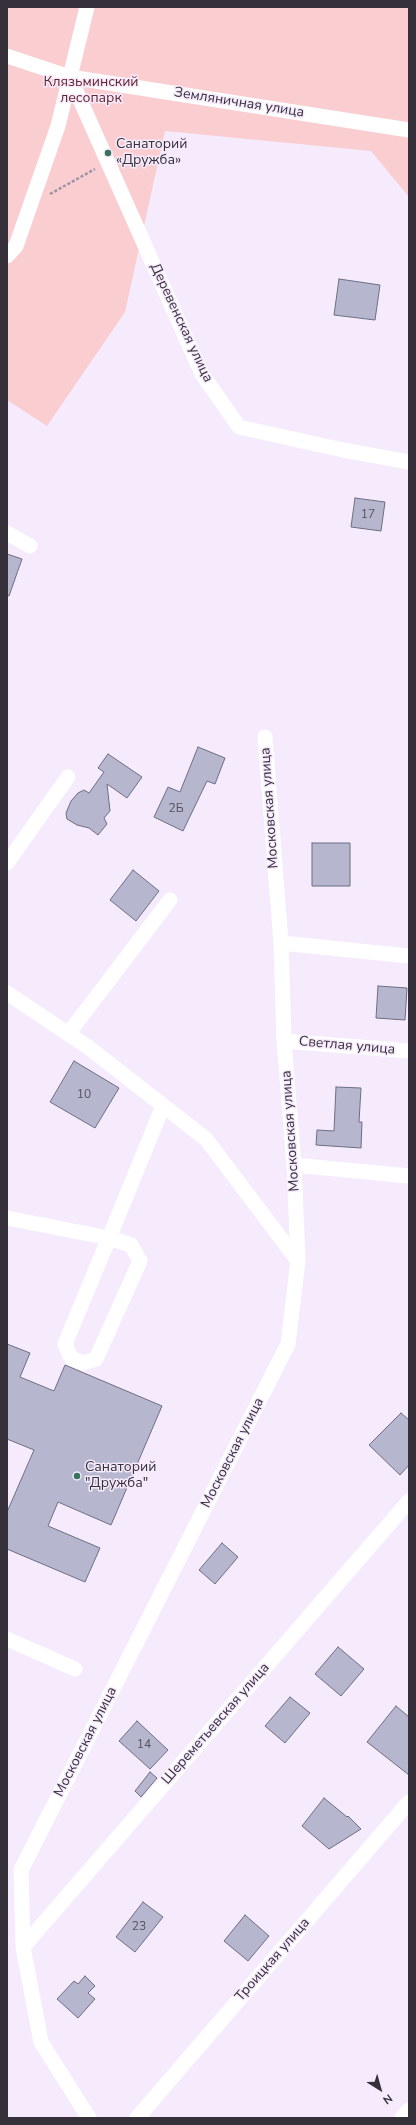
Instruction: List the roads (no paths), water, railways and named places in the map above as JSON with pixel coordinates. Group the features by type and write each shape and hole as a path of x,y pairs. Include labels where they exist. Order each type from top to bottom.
{"street":[{"path":"10,247 30,206 58,126 87,7"},
{"name":"Земляничная улица","path":"7,56 70,77 409,130"},
{"name":"Деревенская улица","path":"70,77 202,374 239,427 343,450 409,462"},
{"path":"7,533 30,546"},
{"name":"Московская улица","path":"89,2118 41,2042 22,1947 21,1870 288,1344 298,1261 294,1165 284,1041 281,943 265,737"},
{"path":"7,863 68,777"},
{"path":"68,1034 170,900"},
{"path":"281,943 409,956"},
{"path":"7,993 68,1034 206,1139 298,1261"},
{"name":"Светлая улица","path":"284,1041 409,1051"},
{"path":"7,1218 109,1238 131,1245 140,1261 96,1359 83,1363 71,1358 65,1344 109,1238 163,1106"},
{"path":"294,1165 409,1176"},
{"name":"Шереметьевская улица","path":"22,1947 409,1501"},
{"path":"7,1639 75,1669"},
{"name":"Троицкая улица","path":"137,2118 409,1802"},
{"path":"402,2118 409,2110"}],"place":[{"name":"Санаторий «Дружба»","path":"108,153"},
{"name":"Санаторий \"Дружба\"","path":"77,1476"}],"park label":[{"name":"Клязьминский лесопарк","path":"91,92"}]}
